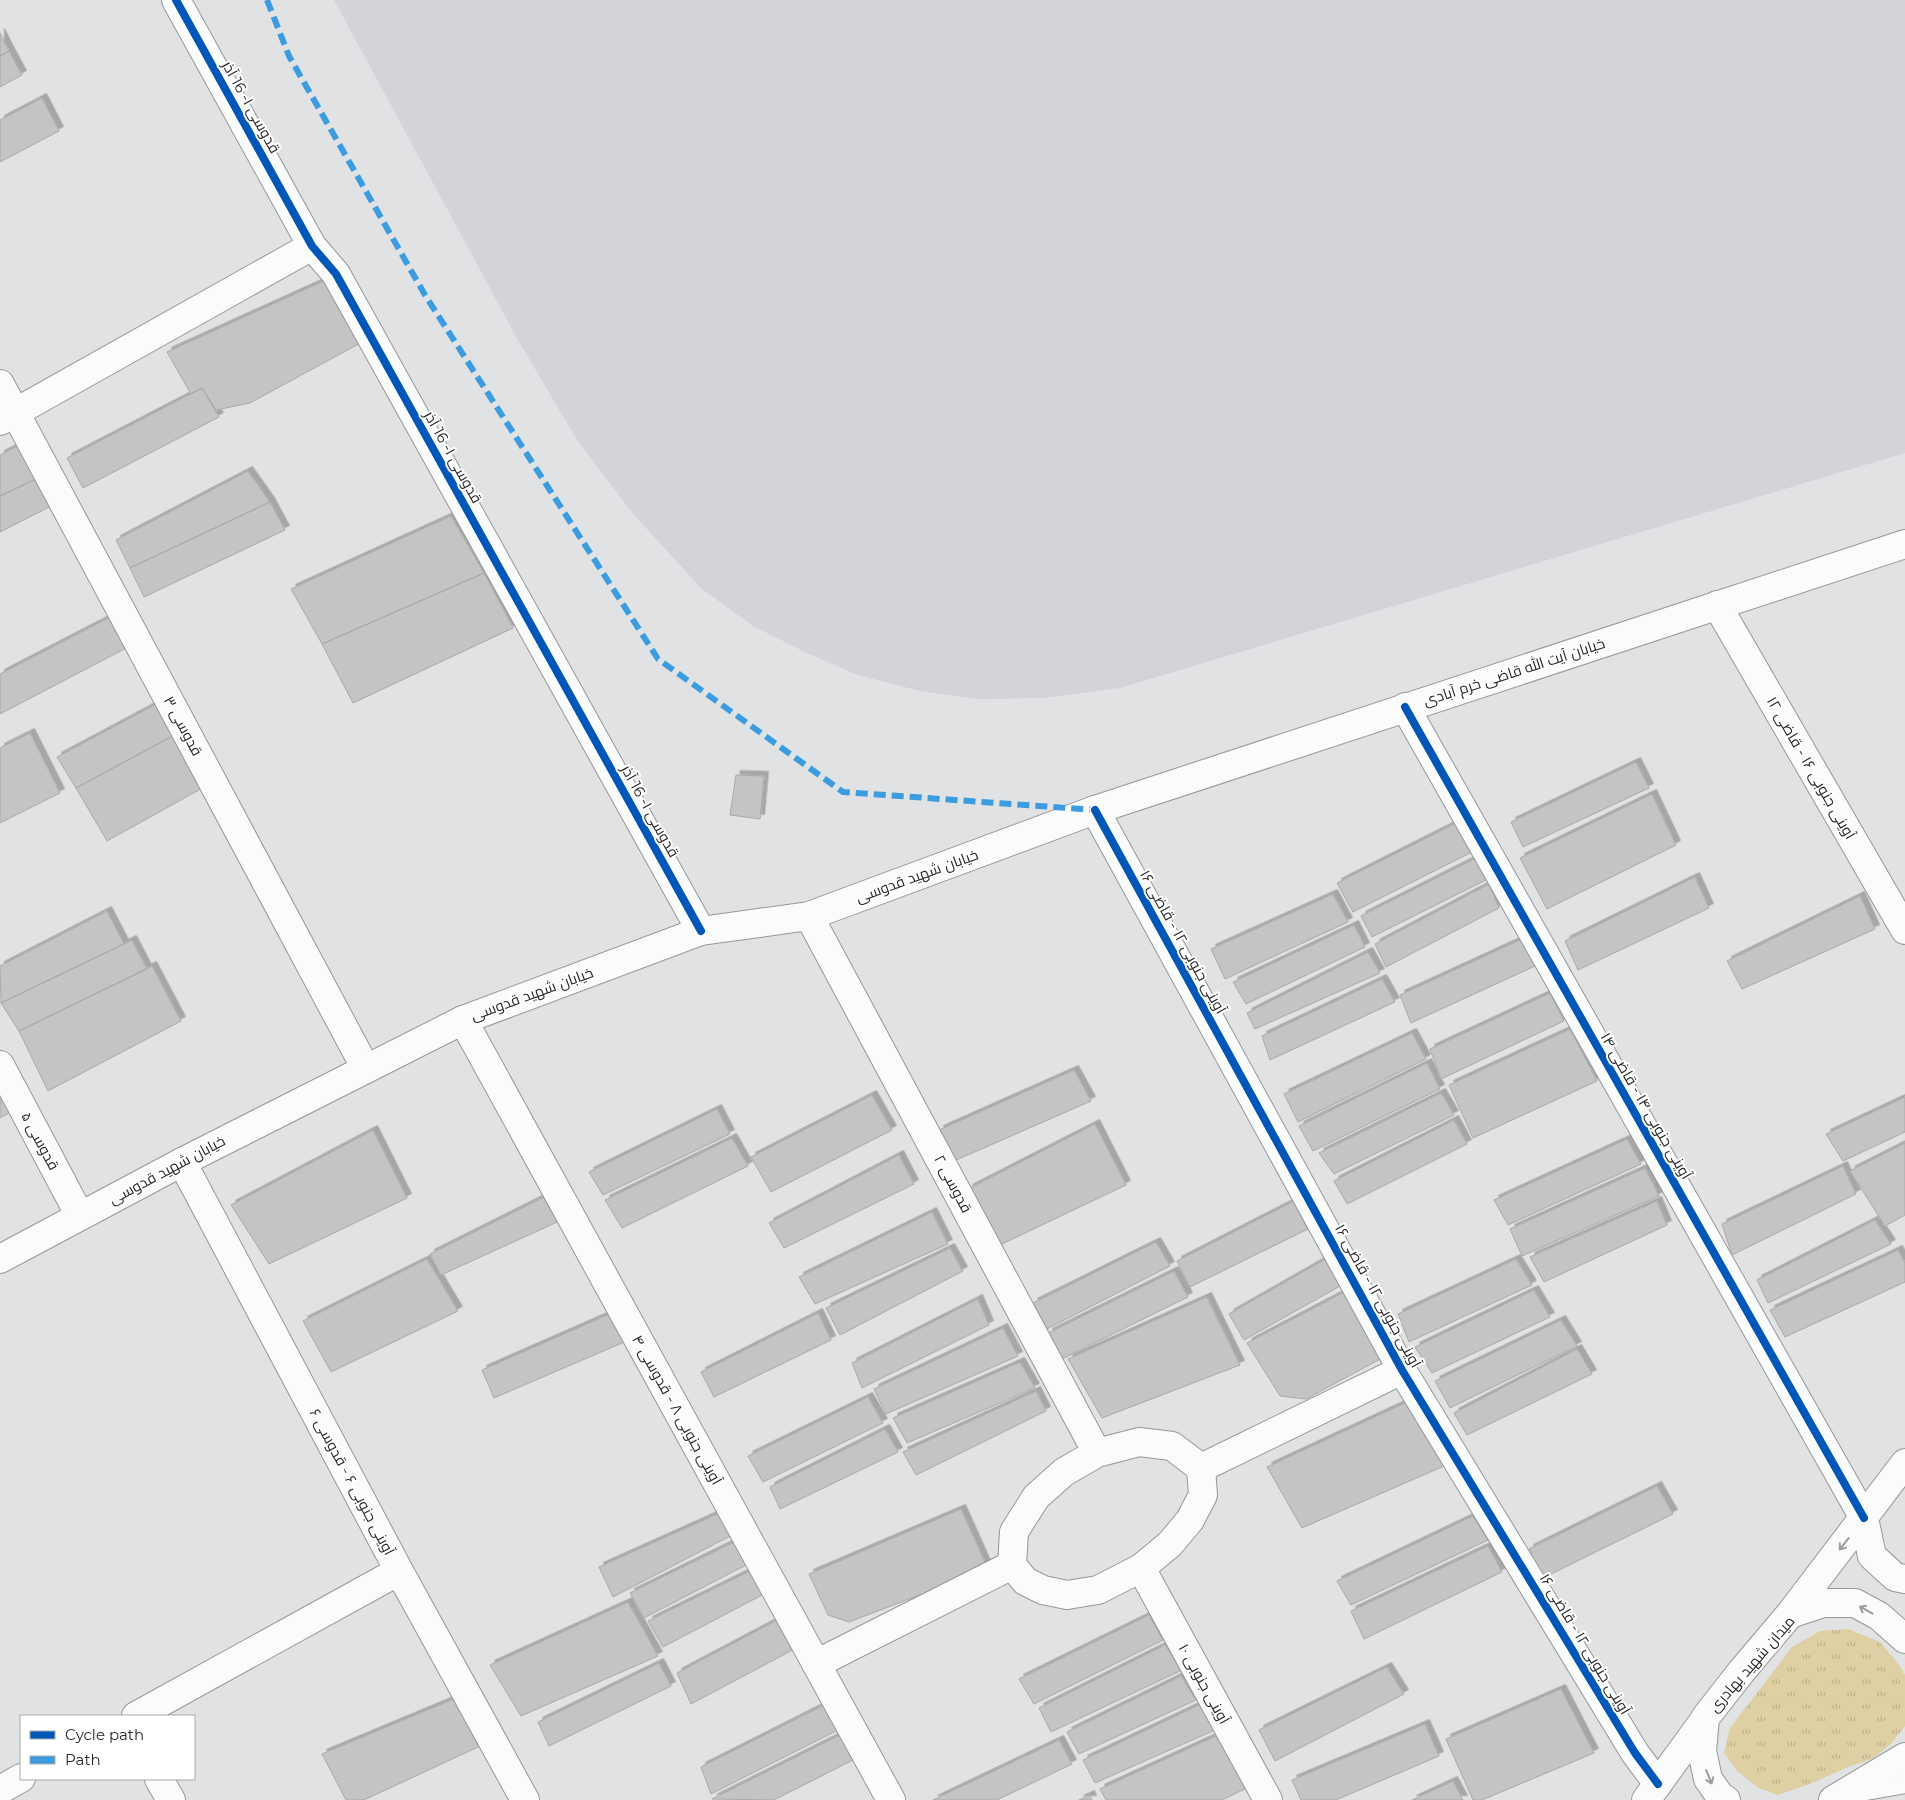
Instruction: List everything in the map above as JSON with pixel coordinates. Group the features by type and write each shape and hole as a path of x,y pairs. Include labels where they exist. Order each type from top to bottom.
{"street":[{"name":"قدوسی ۱- 16 آذر","path":"176,0 312,246 336,274 701,931"},
{"path":"8,416 312,246"},
{"name":"قدوسی ۳","path":"0,384 8,416 366,1069"},
{"name":"خیابان آیت الله قاضی خرم آبادی","path":"1095,810 1905,544"},
{"name":"آوینی جنوبی ۱۶ - قاضی ۱۲","path":"1717,605 1905,930"},
{"name":"آوینی جنوبی ۱۴ - قاضی ۱۴","path":"1404,708 1864,1518 1872,1556 1895,1577 1905,1579"},
{"name":"خیابان شهید قدوسی","path":"0,1259 182,1162 463,1020 701,931 809,916 1095,810"},
{"name":"آوینی جنوبی ۱۲ - قاضی ۱۶","path":"1095,810 1402,1370 1636,1753 1652,1792"},
{"name":"قدوسی ۲","path":"809,916 1097,1453"},
{"name":"آوینی جنوبی ۸ - قدوسی ۴","path":"463,1020 890,1800"},
{"name":"قدوسی ۵","path":"0,1065 80,1216"},
{"name":"آوینی جنوبی ۶ - قدوسی ۶","path":"182,1162 399,1571 525,1800"},
{"path":"1201,1468 1402,1370"},
{"path":"1139,1442 1172,1446 1201,1468 1203,1495 1190,1520 1170,1544 1141,1568 1098,1590 1067,1595 1043,1590 1025,1581 1012,1565 1014,1532 1036,1497 1064,1472 1097,1453 1139,1442"},
{"path":"1790,1614 1905,1463"},
{"path":"816,1664 1012,1565"},
{"name":"آوینی جنوبی ۱۰","path":"1141,1568 1268,1800"},
{"path":"138,1715 399,1571"},
{"name":"میدان شهید بهادری","path":"1726,1800 1720,1796 1708,1779 1702,1751 1706,1718 1741,1672 1790,1614 1823,1603 1855,1603 1879,1616 1905,1639"},
{"path":"1652,1792 1706,1718"},
{"path":"1844,1794 1905,1757"},
{"path":"0,1790 20,1779"},
{"path":"1844,1794 1905,1779"},
{"path":"160,1780 171,1800"}],"shaded area":[{"path":"334,0 1905,0 1905,453 1120,688 1043,698 977,699 920,691 858,675 811,655 753,626 702,589 634,515 577,440 518,340"}],"green space":[{"path":"1848,1629 1880,1642 1900,1666 1905,1675 1905,1726 1890,1745 1872,1759 1778,1795 1759,1788 1738,1772 1724,1753 1730,1728 1792,1647 1820,1631"}],"building":[{"path":"0,33 9,51 0,56"},
{"path":"9,51 22,75 0,87 0,56"},
{"path":"42,98 59,131 0,162 0,120"},
{"path":"328,279 364,341 250,403 216,410 202,388 191,394 167,352"},
{"path":"202,388 219,417 83,488 67,458"},
{"path":"22,444 42,476 0,496 0,455"},
{"path":"248,471 270,502 130,568 116,540"},
{"path":"42,476 55,504 0,532 0,496"},
{"path":"270,502 285,530 144,597 130,568"},
{"path":"451,516 484,573 322,644 291,589"},
{"path":"484,573 513,628 353,703 322,644"},
{"path":"116,614 132,645 0,714 0,674"},
{"path":"162,701 180,732 76,788 57,757"},
{"path":"180,732 208,785 107,841 76,788"},
{"path":"30,733 60,793 0,823 0,748"},
{"path":"1636,762 1649,788 1523,847 1511,822"},
{"path":"736,775 764,776 760,819 730,815"},
{"path":"1652,794 1676,845 1547,909 1520,858"},
{"path":"1456,823 1472,852 1353,912 1337,883"},
{"path":"1476,858 1486,880 1372,937 1361,916"},
{"path":"1695,877 1709,908 1578,970 1565,941"},
{"path":"1489,884 1499,908 1386,967 1375,944"},
{"path":"1333,894 1348,922 1225,979 1211,949"},
{"path":"1860,896 1875,929 1742,989 1727,961"},
{"path":"107,911 124,944 1,1003 0,966"},
{"path":"1354,925 1365,947 1246,1004 1233,982"},
{"path":"1522,939 1535,966 1411,1023 1400,995"},
{"path":"132,940 147,969 19,1031 1,1003"},
{"path":"1368,952 1380,973 1255,1029 1247,1013"},
{"path":"152,966 181,1021 48,1091 19,1031"},
{"path":"1382,979 1395,1002 1270,1060 1262,1036"},
{"path":"1550,993 1564,1021 1441,1079 1430,1049"},
{"path":"1570,1029 1597,1081 1473,1138 1449,1085"},
{"path":"1412,1033 1426,1059 1298,1122 1284,1094"},
{"path":"1427,1063 1440,1089 1313,1151 1299,1126"},
{"path":"1074,1070 1091,1101 954,1161 939,1130"},
{"path":"0,1084 15,1110 0,1118"},
{"path":"1441,1093 1454,1115 1334,1174 1319,1153"},
{"path":"872,1095 892,1130 771,1192 751,1157"},
{"path":"1905,1097 1905,1132 1843,1161 1826,1134"},
{"path":"717,1109 730,1134 603,1195 589,1172"},
{"path":"1454,1120 1467,1144 1347,1204 1334,1181"},
{"path":"1095,1124 1126,1185 1000,1245 968,1189"},
{"path":"373,1130 407,1198 269,1264 231,1205"},
{"path":"732,1138 748,1166 622,1228 605,1200"},
{"path":"1627,1139 1641,1164 1508,1225 1494,1200"},
{"path":"1905,1143 1905,1215 1885,1226 1850,1171"},
{"path":"899,1155 914,1184 784,1248 769,1223"},
{"path":"1843,1166 1856,1194 1732,1255 1722,1224"},
{"path":"1645,1168 1659,1196 1522,1256 1510,1229"},
{"path":"550,1194 564,1219 441,1275 430,1254"},
{"path":"1294,1201 1308,1229 1190,1287 1177,1261"},
{"path":"1657,1201 1667,1225 1544,1282 1530,1257"},
{"path":"932,1212 948,1244 815,1304 799,1277"},
{"path":"1875,1220 1891,1244 1768,1303 1757,1280"},
{"path":"1156,1242 1170,1266 1047,1329 1033,1303"},
{"path":"950,1248 963,1271 840,1335 826,1308"},
{"path":"1898,1250 1905,1263 1905,1282 1785,1337 1770,1310"},
{"path":"1329,1257 1342,1285 1244,1340 1229,1314"},
{"path":"427,1259 458,1311 331,1372 303,1321"},
{"path":"1516,1259 1532,1285 1409,1342 1398,1314"},
{"path":"1174,1271 1188,1297 1060,1360 1048,1333"},
{"path":"1350,1289 1386,1356 1306,1399 1280,1396 1247,1343"},
{"path":"1534,1290 1550,1317 1432,1373 1415,1347"},
{"path":"1207,1297 1240,1365 1102,1418 1068,1359"},
{"path":"978,1299 989,1325 862,1388 852,1363"},
{"path":"614,1312 629,1340 494,1398 482,1370"},
{"path":"818,1313 831,1340 714,1397 701,1372"},
{"path":"1561,1320 1577,1346 1450,1408 1435,1381"},
{"path":"1003,1328 1018,1356 886,1414 874,1389"},
{"path":"1577,1349 1592,1374 1467,1435 1454,1413"},
{"path":"1020,1362 1035,1388 907,1443 893,1418"},
{"path":"1036,1391 1046,1411 916,1475 903,1452"},
{"path":"868,1397 883,1423 763,1482 748,1456"},
{"path":"1407,1402 1444,1466 1302,1528 1267,1467"},
{"path":"885,1429 898,1452 780,1509 770,1487"},
{"path":"1657,1486 1673,1514 1543,1578 1529,1549"},
{"path":"961,1509 988,1569 849,1622 828,1615 809,1574"},
{"path":"726,1510 738,1532 613,1597 599,1567"},
{"path":"1473,1516 1488,1540 1351,1605 1337,1581"},
{"path":"740,1539 752,1562 644,1618 630,1593"},
{"path":"1488,1546 1502,1572 1364,1639 1351,1611"},
{"path":"756,1568 768,1592 663,1647 648,1621"},
{"path":"628,1602 658,1656 521,1716 490,1665"},
{"path":"1149,1615 1163,1640 1034,1704 1019,1679"},
{"path":"783,1617 800,1646 691,1704 677,1673"},
{"path":"1165,1645 1182,1670 1051,1732 1039,1708"},
{"path":"659,1663 671,1686 549,1746 538,1722"},
{"path":"1387,1667 1404,1694 1275,1761 1259,1730"},
{"path":"1181,1676 1196,1700 1079,1754 1067,1732"},
{"path":"1561,1689 1594,1753 1482,1800 1473,1800 1446,1739"},
{"path":"468,1693 491,1741 364,1800 346,1800 322,1754"},
{"path":"826,1704 838,1730 711,1794 701,1767"},
{"path":"1201,1704 1215,1730 1095,1783 1083,1760"},
{"path":"1425,1724 1439,1756 1336,1800 1301,1800 1292,1780"},
{"path":"842,1734 855,1759 774,1800 712,1799"},
{"path":"1220,1734 1249,1787 1222,1800 1106,1800 1100,1789"},
{"path":"1059,1740 1072,1764 997,1800 933,1800"},
{"path":"1453,1781 1463,1800 1412,1800"},
{"path":"1090,1795 1092,1800 1079,1800"}],"marked path":[{"path":"267,0 289,56 425,295 658,659 843,792 1095,810"}],"cycle path":[{"path":"176,0 312,246 336,274 701,931"},
{"path":"1405,707 1864,1518"},
{"path":"1095,810 1402,1370 1635,1753 1658,1784"}]}
